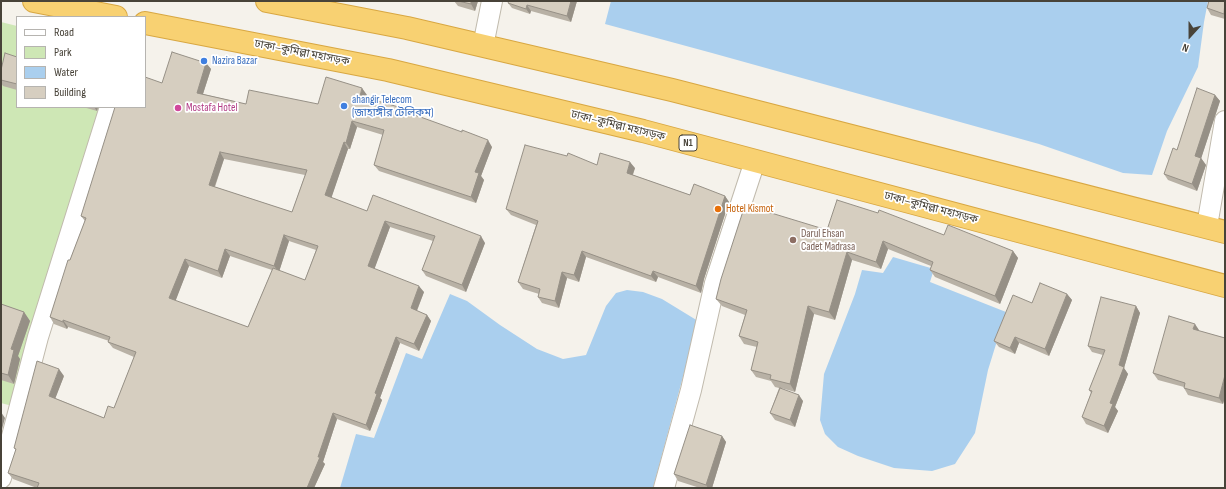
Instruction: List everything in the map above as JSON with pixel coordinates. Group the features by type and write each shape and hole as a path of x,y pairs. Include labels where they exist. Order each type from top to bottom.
{"highway":[{"path":"34,1 111,16"},
{"path":"267,1 408,28 672,90 1216,229"},
{"name":"ঢাকা–কুমিল্লা মহাসড়ক","path":"146,23 388,70 643,131 1225,286"}],"street":[{"path":"482,46 492,1"},
{"path":"1,478 38,337 110,108"},
{"path":"1216,229 1225,121"},
{"path":"664,488 691,390 715,283 756,161"}],"green space":[{"path":"1,22 16,26 16,108 100,108 16,407 1,403"}],"water":[{"path":"611,1 1208,1 1198,67 1167,131 1152,175 1123,173 1039,144 605,24"},
{"path":"893,257 934,269 930,282 1006,312 988,370 975,433 955,464 932,471 894,468 858,456 838,447 825,434 820,420 824,374 855,294 862,270 883,273"},
{"path":"627,290 643,292 662,299 698,321 653,488 340,488 356,434 374,438 406,353 422,359 450,294 467,301 537,349 563,359 586,355 606,306 616,293"}],"building":[{"path":"458,1 471,1 471,4"},
{"path":"509,1 571,1 567,16 527,5 526,9 508,3"},
{"path":"1209,1 1225,1 1224,14 1207,8"},
{"path":"172,52 206,63 197,93 246,104 249,90 318,104 326,77 362,88 360,96 416,112 415,115 488,140 475,172 479,173 471,197 374,165 384,130 352,121 346,143 344,142 325,195 367,211 373,195 481,236 462,285 422,270 435,236 385,221 368,266 419,286 411,308 427,315 414,344 396,337 375,393 377,394 366,425 333,413 318,457 320,457 307,488 37,488 39,483 8,473 16,449 14,448 37,361 59,369 49,396 104,418 108,406 114,408 136,352 108,342 110,337 63,320 63,322 50,317 68,260 70,260 86,218 81,216 115,108 146,108 146,77 162,83","holes":["220,152 307,170 292,212 209,185","284,235 318,246 305,280 273,268 248,327 169,298 185,259 218,271 225,249 274,266"]},
{"path":"5,53 16,57 16,84 1,80 1,70"},
{"path":"1197,88 1215,95 1195,156 1201,158 1192,184 1164,174 1173,148 1177,150"},
{"path":"525,145 567,156 568,153 597,165 600,153 630,162 627,173 690,195 694,184 725,196 696,286 653,271 651,276 582,251 574,275 562,272 555,301 538,297 540,289 518,282 538,221 506,209"},
{"path":"837,200 878,213 879,210 944,235 948,225 1013,251 995,296 930,270 933,262 883,241 876,262 847,252 829,312 808,306 790,384 770,379 771,375 751,370 758,342 739,336 747,310 716,299 745,205 827,230"},
{"path":"1040,283 1067,294 1045,349 1015,337 1010,348 994,341 1013,295 1032,303"},
{"path":"1101,297 1136,306 1119,365 1124,367 1110,403 1113,404 1104,426 1082,417 1092,391 1089,390 1105,350 1088,346"},
{"path":"1,304 24,312 11,349 14,350 8,375 1,373"},
{"path":"1169,316 1195,324 1193,329 1225,338 1225,375 1219,398 1184,388 1185,383 1153,373"},
{"path":"780,388 799,395 790,420 770,413"},
{"path":"690,425 722,436 706,485 674,474"}],"place":[{"name":"Nazira Bazar","path":"204,61"},
{"name":"ahangir Telecom (জাহাঙ্গীর টেলিকম)","path":"344,106"},
{"name":"Mostafa Hotel","path":"178,108"},
{"name":"Hotel Kismot","path":"718,209"},
{"name":"Darul Ehsan Cadet Madrasa","path":"793,240"}]}
